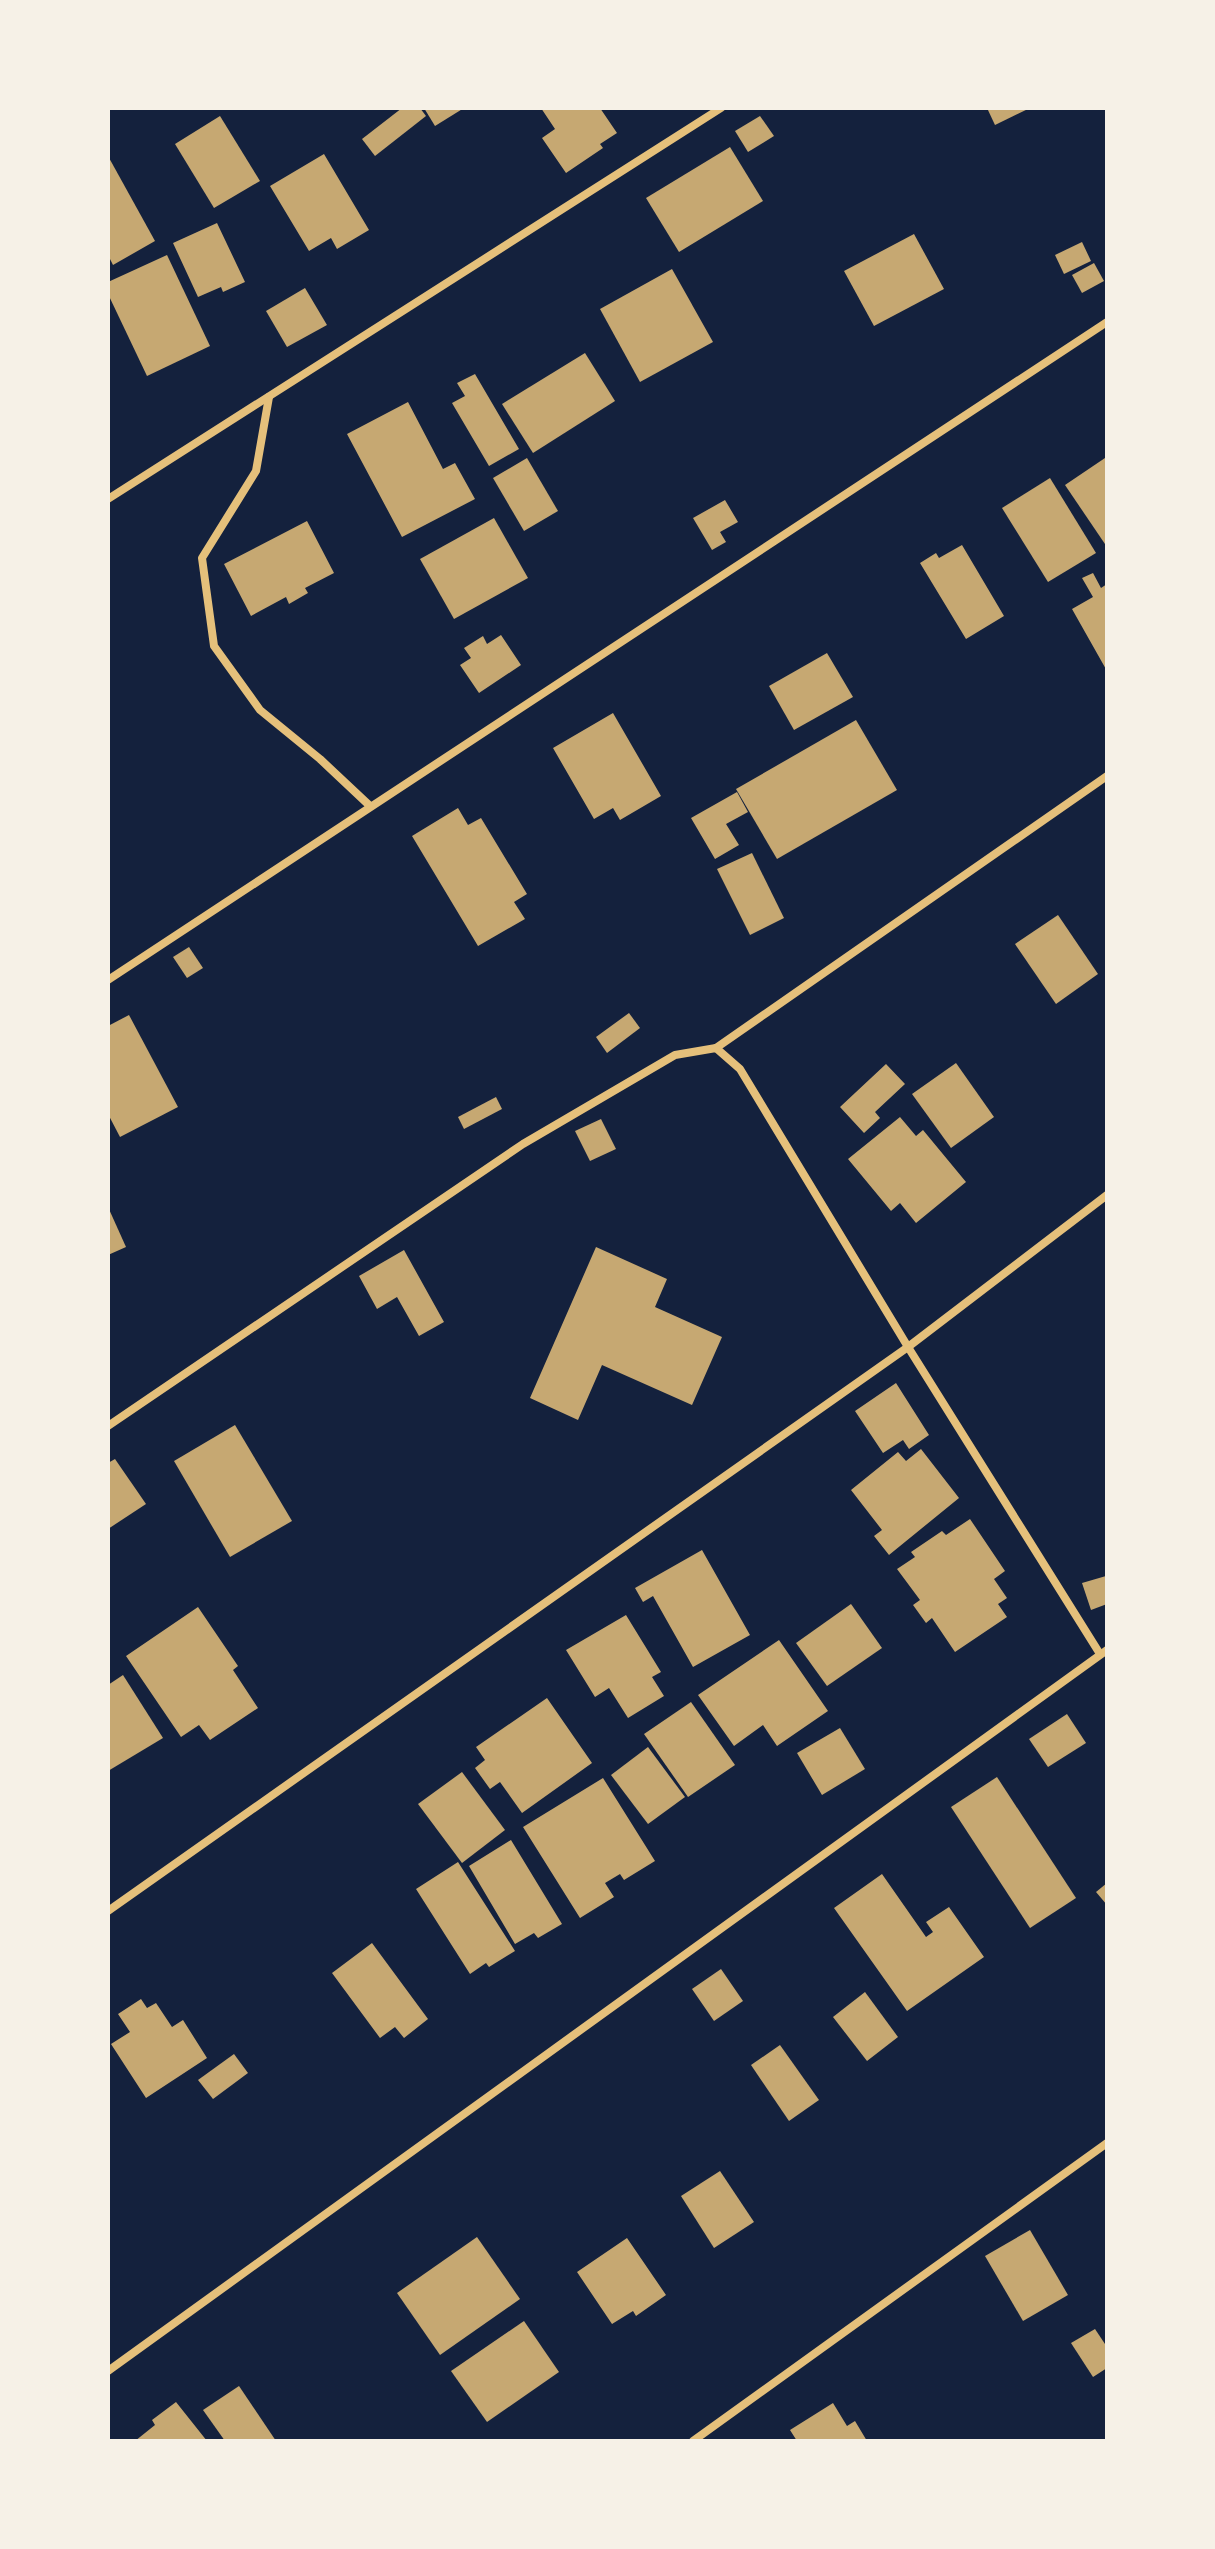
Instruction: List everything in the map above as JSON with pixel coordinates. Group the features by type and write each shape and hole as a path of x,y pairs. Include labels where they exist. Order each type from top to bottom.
{"street":[{"path":"108,499 721,108"},
{"path":"108,980 1107,322"},
{"path":"269,397 256,471 202,558 214,646 260,710 320,759 370,806"},
{"path":"108,1426 523,1144 675,1055 716,1048 1107,776"},
{"path":"108,2371 1104,1652 908,1347 740,1069 716,1048"},
{"path":"108,1911 908,1347 1107,1195"},
{"path":"693,2441 1107,2143"}],"building":[{"path":"402,108 420,108 426,116 375,156 362,139"},
{"path":"424,108 464,108 435,126"},
{"path":"541,108 600,108 617,133 600,144 603,148 566,173 542,138 555,129"},
{"path":"987,108 1030,108 995,125"},
{"path":"220,116 260,181 214,208 175,144"},
{"path":"760,116 774,136 748,152 735,131"},
{"path":"730,147 763,201 679,252 646,198"},
{"path":"324,154 369,230 337,249 331,238 309,251 270,186"},
{"path":"108,156 155,241 113,265 108,255"},
{"path":"217,223 245,282 223,292 221,287 198,297 173,243"},
{"path":"914,234 944,289 874,326 844,271"},
{"path":"1082,242 1091,261 1064,274 1055,255"},
{"path":"167,255 210,346 147,376 108,294 108,282"},
{"path":"1094,263 1104,281 1082,293 1072,275"},
{"path":"672,269 713,342 640,382 600,309"},
{"path":"305,288 327,325 287,347 266,311"},
{"path":"585,353 615,401 533,453 502,404"},
{"path":"475,374 519,449 489,466 452,403 465,396 457,383"},
{"path":"408,402 443,469 455,463 475,499 402,537 347,434"},
{"path":"527,458 558,511 524,531 493,478"},
{"path":"1105,458 1107,461 1107,547 1065,485"},
{"path":"1050,478 1096,553 1048,582 1002,508"},
{"path":"725,500 738,522 720,532 726,542 712,550 693,518"},
{"path":"494,518 528,578 454,619 420,559"},
{"path":"307,521 334,573 305,588 308,593 289,604 286,597 251,616 224,564"},
{"path":"962,545 1004,616 966,639 920,563 936,553 939,558"},
{"path":"1093,573 1101,588 1107,584 1107,671 1072,609 1093,597 1082,578"},
{"path":"501,635 521,665 479,693 460,665 471,658 464,648 483,636 487,644"},
{"path":"827,653 853,697 794,730 769,686"},
{"path":"613,713 661,796 620,820 613,808 594,819 553,748"},
{"path":"856,720 897,790 777,859 736,789"},
{"path":"737,792 748,812 726,824 739,845 715,859 691,818"},
{"path":"458,808 468,825 481,818 527,894 514,902 525,919 478,946 412,836"},
{"path":"752,853 784,918 750,935 717,869"},
{"path":"1058,915 1098,974 1056,1004 1015,944"},
{"path":"189,947 203,968 187,978 173,957"},
{"path":"629,1013 640,1028 607,1053 596,1037"},
{"path":"129,1015 178,1107 120,1137 108,1114 108,1026"},
{"path":"956,1063 994,1117 951,1148 912,1094"},
{"path":"886,1064 905,1084 875,1112 880,1118 864,1133 840,1107"},
{"path":"496,1097 502,1109 464,1129 458,1117"},
{"path":"900,1117 916,1136 923,1130 966,1182 916,1223 900,1203 891,1211 848,1159"},
{"path":"601,1119 616,1149 590,1161 575,1131"},
{"path":"108,1207 126,1247 108,1255"},
{"path":"596,1247 667,1279 655,1307 722,1337 692,1405 602,1365 578,1420 530,1398"},
{"path":"404,1250 444,1322 419,1336 397,1297 377,1309 359,1276"},
{"path":"896,1383 929,1435 909,1449 903,1440 883,1453 855,1411"},
{"path":"235,1425 292,1521 230,1557 174,1461"},
{"path":"921,1449 959,1498 889,1555 874,1536 882,1530 851,1490 898,1452 906,1461"},
{"path":"115,1459 146,1504 108,1529 108,1463"},
{"path":"970,1519 1005,1571 994,1579 1007,1598 998,1604 1007,1617 955,1652 932,1618 926,1623 913,1605 920,1600 897,1569 915,1557 911,1552 942,1531 946,1535"},
{"path":"702,1550 750,1635 693,1667 653,1596 643,1602 635,1588"},
{"path":"1106,1576 1107,1604 1091,1610 1082,1583"},
{"path":"851,1604 882,1648 827,1686 796,1643"},
{"path":"198,1607 238,1666 233,1670 258,1708 210,1740 199,1725 181,1737 126,1656"},
{"path":"626,1615 661,1672 652,1677 664,1696 628,1718 609,1688 595,1697 566,1650"},
{"path":"779,1640 828,1711 777,1746 763,1725 734,1746 698,1695"},
{"path":"123,1675 163,1738 108,1771 108,1685"},
{"path":"547,1698 592,1763 522,1813 500,1782 490,1789 475,1768 485,1760 476,1747"},
{"path":"691,1702 735,1765 688,1797 644,1734"},
{"path":"1067,1714 1086,1743 1048,1767 1029,1739"},
{"path":"840,1728 865,1769 822,1795 797,1753"},
{"path":"648,1747 685,1797 648,1824 611,1775"},
{"path":"462,1772 505,1830 462,1863 418,1804"},
{"path":"997,1777 1076,1898 1030,1928 951,1807"},
{"path":"603,1778 655,1861 624,1880 620,1874 605,1883 614,1897 580,1918 523,1827"},
{"path":"511,1840 562,1924 538,1938 534,1933 515,1944 469,1866"},
{"path":"458,1862 515,1951 489,1967 486,1963 470,1974 416,1889"},
{"path":"882,1874 926,1937 933,1932 926,1922 949,1907 984,1957 907,2011 834,1908"},
{"path":"1107,1883 1107,1905 1096,1892"},
{"path":"372,1943 428,2019 404,2038 395,2027 380,2038 332,1973"},
{"path":"721,1969 743,2001 714,2021 692,1989"},
{"path":"865,1992 898,2037 867,2061 833,2017"},
{"path":"141,1999 147,2008 156,2003 172,2027 183,2020 207,2058 146,2098 111,2044 130,2032 118,2014"},
{"path":"780,2045 819,2100 789,2121 751,2065"},
{"path":"234,2054 248,2073 213,2099 198,2080"},
{"path":"720,2171 754,2222 714,2248 681,2196"},
{"path":"1030,2230 1068,2295 1023,2321 985,2256"},
{"path":"477,2237 520,2299 440,2355 397,2293"},
{"path":"627,2238 666,2295 636,2316 633,2311 612,2324 577,2272"},
{"path":"524,2321 559,2372 487,2422 451,2371"},
{"path":"1095,2329 1107,2347 1107,2368 1093,2377 1071,2343"},
{"path":"239,2386 276,2441 225,2441 203,2410"},
{"path":"176,2402 207,2441 135,2441 155,2425 152,2420"},
{"path":"833,2403 847,2426 855,2421 867,2441 797,2441 790,2430"}]}
